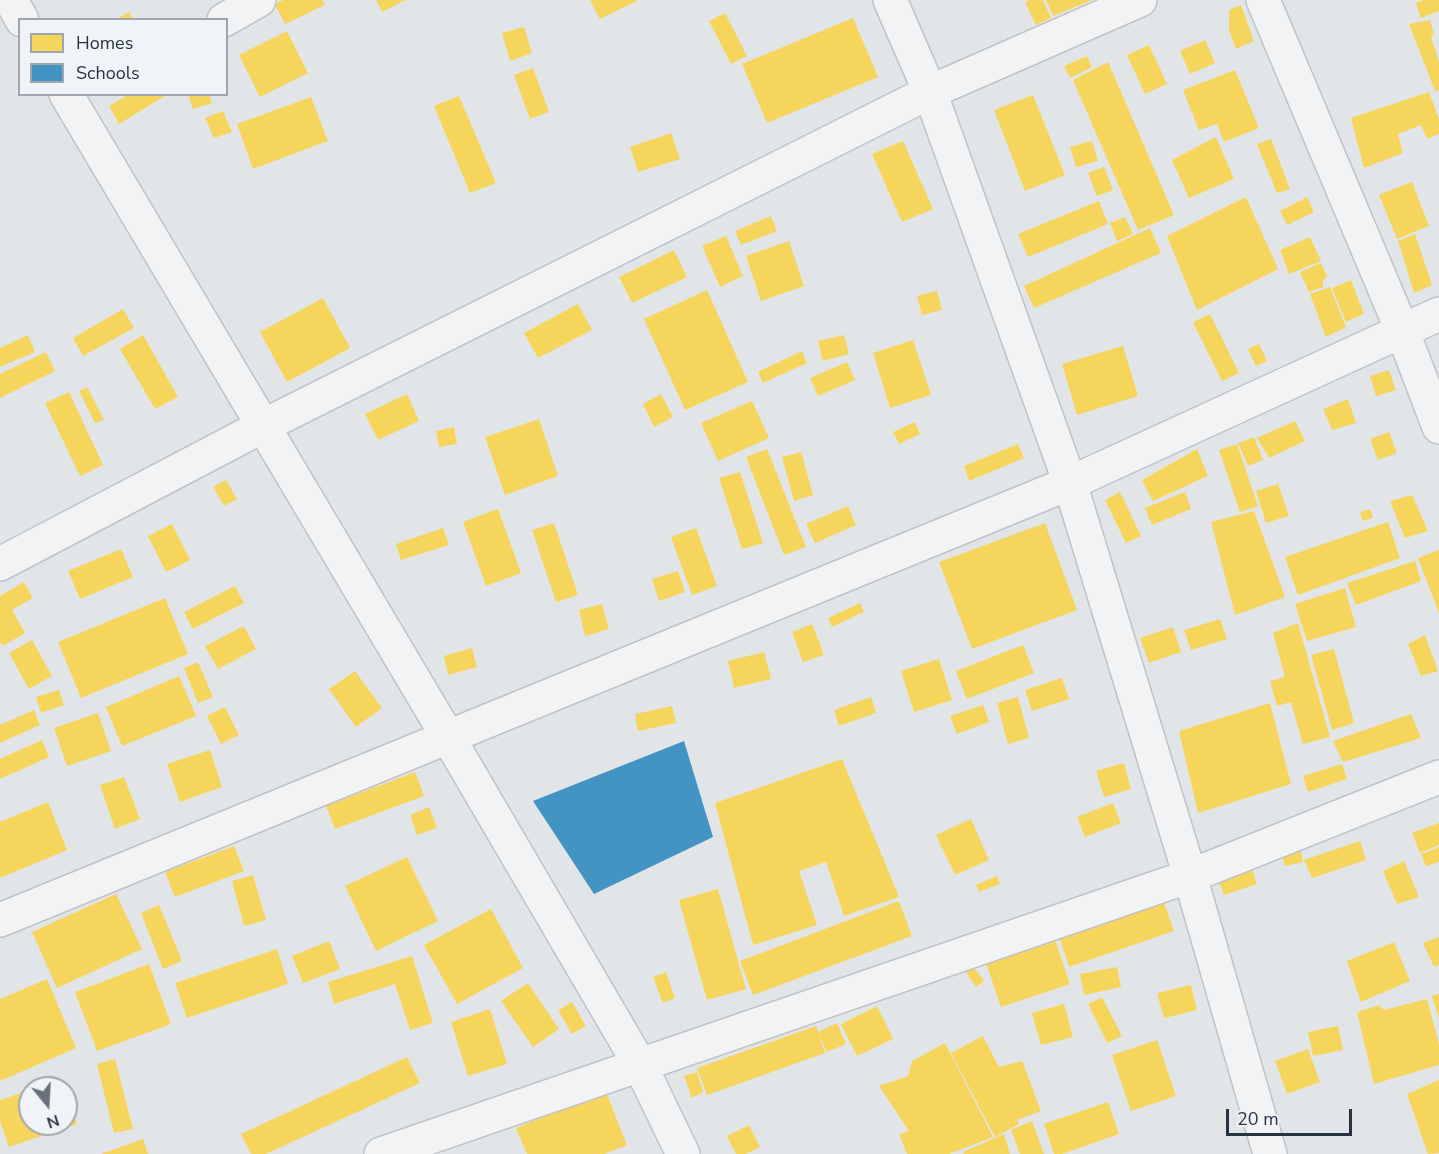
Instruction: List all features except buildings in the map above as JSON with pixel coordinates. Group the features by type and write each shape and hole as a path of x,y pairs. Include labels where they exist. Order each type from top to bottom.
{"street":[{"path":"0,14 11,0 21,18"},
{"path":"228,18 260,0"},
{"path":"890,0 930,92 1070,483 1190,876 1270,1154"},
{"path":"0,564 263,426 930,92 1140,0"},
{"path":"1263,0 1402,330 1439,427"},
{"path":"76,98 263,426 640,1065 683,1154"},
{"path":"0,920 1070,483 1439,314"},
{"path":"381,1154 1190,876 1439,777"}]}
